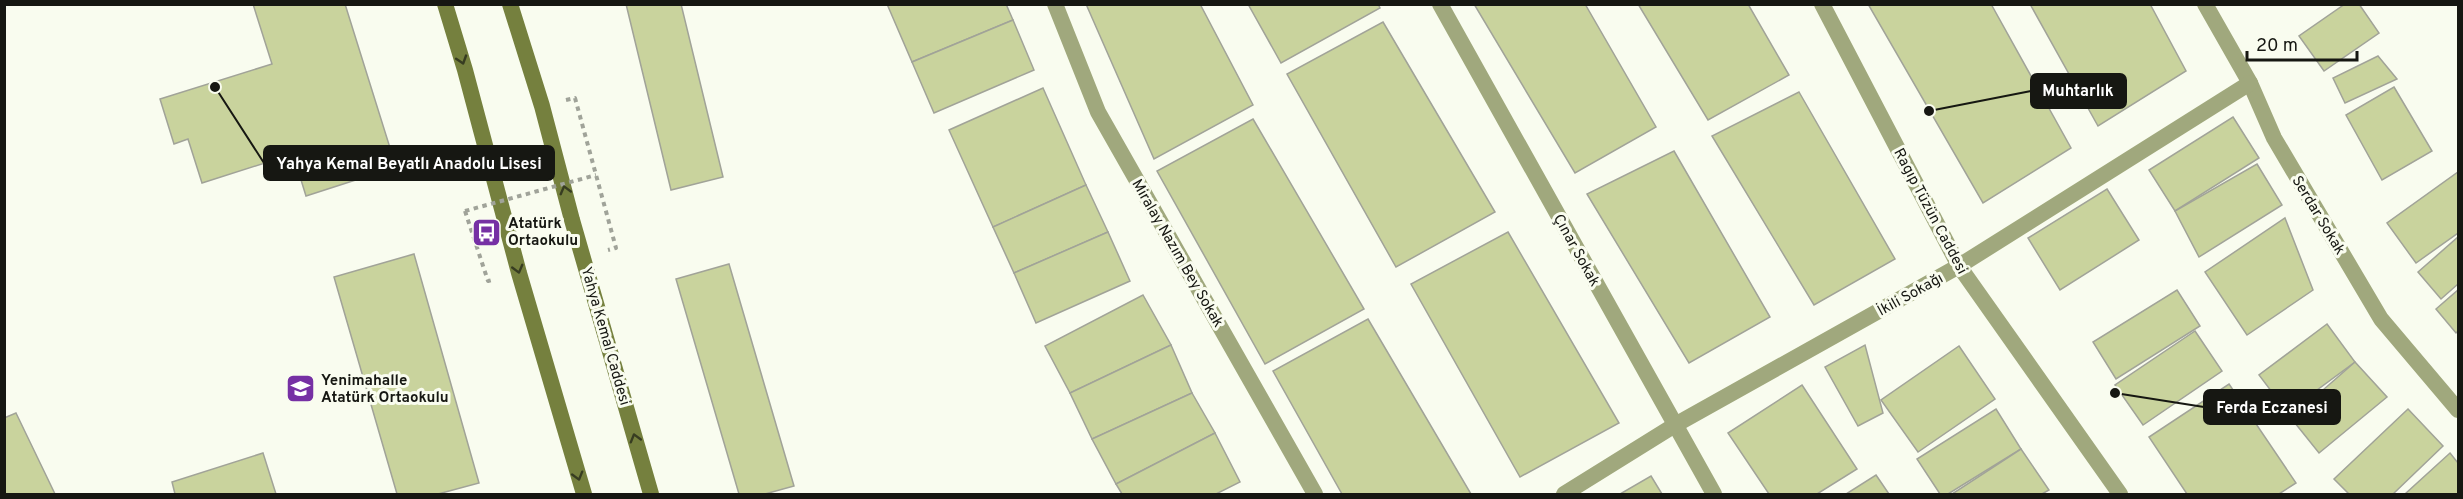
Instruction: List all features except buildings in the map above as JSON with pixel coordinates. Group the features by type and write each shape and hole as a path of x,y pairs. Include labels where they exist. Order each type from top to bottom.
{"main road":[{"path":"445,4 519,273 584,495"},
{"name":"Yahya Kemal Caddesi","path":"510,4 543,106 651,495"}],"street":[{"name":"Miralay Nazım Bey Sokak","path":"1055,4 1098,112 1315,495"},
{"name":"Çınar Sokak","path":"1440,4 1714,495"},
{"name":"Ragıp Tüzün Caddesi","path":"1822,4 1959,266 2120,495"},
{"name":"Serdar Sokak","path":"2205,4 2250,83 2274,138 2381,319 2458,410"},
{"name":"İkili Sokağı","path":"1564,495 1675,425 1959,266 2250,83"}],"path":[{"path":"575,98 616,248"},
{"path":"488,281 465,211 596,175"}],"place":[{"name":"Yahya Kemal Beyatlı Anadolu Lisesi","path":"215,87"},
{"name":"Muhtarlık","path":"1929,111"},
{"name":"Atatürk Ortaokulu","path":"487,232"},
{"name":"Yenimahalle Atatürk Ortaokulu","path":"300,389"},
{"name":"Ferda Eczanesi","path":"2115,393"}]}
